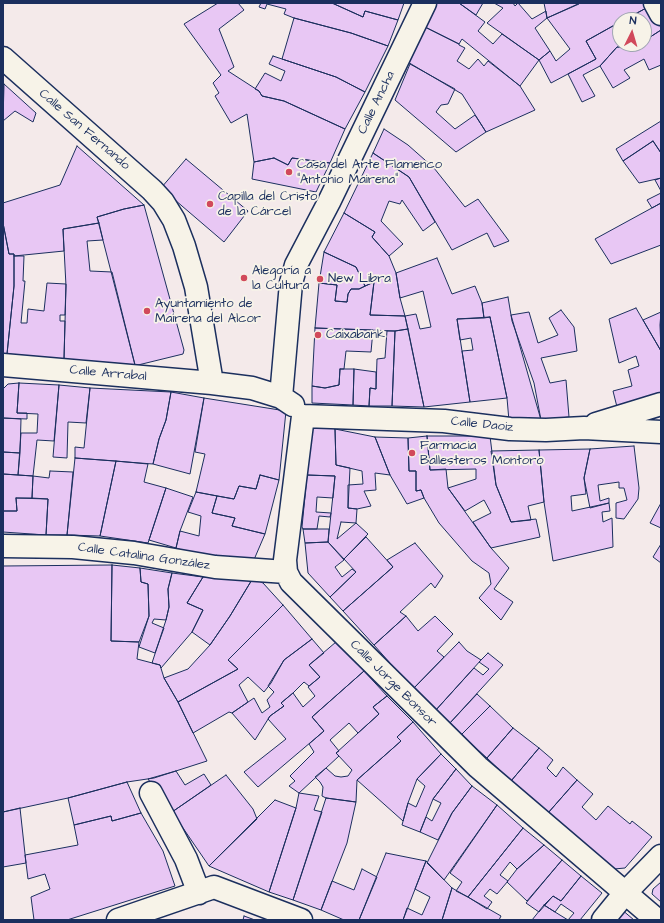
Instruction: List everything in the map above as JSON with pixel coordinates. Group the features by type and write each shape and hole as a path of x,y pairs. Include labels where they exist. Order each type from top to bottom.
{"street":[{"name":"Calle Ancha","path":"281,396 293,277 296,265 329,202 425,3"},
{"path":"655,3 661,14"},
{"name":"Calle San Fernando","path":"3,58 152,190 163,202 174,220 182,240 196,287 212,383"},
{"name":"Calle Arrabal","path":"3,365 212,383 252,388 281,396"},
{"path":"281,396 294,406 303,416 287,543 286,572"},
{"path":"584,428 661,404"},
{"name":"Calle Daoiz","path":"303,416 444,421 510,429 546,430 584,428 661,432"},
{"name":"Calle Catalina González","path":"3,546 73,547 134,553 215,567 286,572"},
{"name":"Calle Jorge Bonsor","path":"286,572 291,582 298,590 478,767 657,920"},
{"path":"151,793 186,859 198,892"},
{"path":"603,920 625,893 661,856"},
{"path":"118,920 214,887 301,920"}],"building":[{"path":"218,3 238,3 244,10 219,29 234,67 228,71 259,91 262,96 284,101 345,129 330,163 292,158 288,165 274,158 254,162 247,114 231,123 215,96 219,93 213,83 221,75 184,24"},
{"path":"261,3 332,3 363,17 365,11 398,20 388,46 351,33 294,18 284,14 286,9 267,4 265,9 259,7"},
{"path":"332,3 404,3 398,20 365,11 363,17"},
{"path":"434,3 459,3 485,22 478,31 493,44 502,34 539,60 520,86 462,39 459,44 423,26"},
{"path":"459,3 483,3 476,15"},
{"path":"494,3 513,3 515,6 518,3 532,19 546,11 547,18 535,28 550,51 539,60 487,23 503,8"},
{"path":"544,3 579,3 579,4 547,18"},
{"path":"580,3 648,3 650,6 639,12 612,12 612,26 586,41 596,59 551,83 539,60 550,51 556,61 570,49 547,18"},
{"path":"650,6 661,25 661,30 652,36 652,12 639,12"},
{"path":"294,18 351,33 388,46 365,92 336,77 282,59"},
{"path":"423,26 465,48 457,61 469,69 478,59 484,66 488,61 520,86 535,110 486,132 462,94 406,61"},
{"path":"612,26 613,52 600,66 583,75 595,96 582,102 568,74 596,59 586,41"},
{"path":"661,30 661,65 649,70 644,59 624,70 630,78 613,88 600,66 613,52 652,52 652,36"},
{"path":"273,56 336,77 365,92 345,129 284,101 262,96 259,91 255,89 265,73 281,81 285,71 269,64"},
{"path":"410,64 455,89 448,104 441,105 436,112 455,129 475,115 486,132 456,152 395,100"},
{"path":"4,84 36,113 33,122 15,111 3,121"},
{"path":"661,121 661,153 653,141 623,161 616,149"},
{"path":"384,129 408,145 434,168 465,207 478,199 509,241 494,247 487,233 452,250 409,177 373,153"},
{"path":"653,141 661,153 661,178 639,183 623,161"},
{"path":"77,146 144,205 97,217 99,223 63,229 64,251 14,256 14,254 9,254 3,223 3,203 60,185"},
{"path":"373,153 409,177 435,222 423,231 402,200 400,204 389,201 381,221 403,244 389,256 372,237 375,232 344,213"},
{"name":"Casa del Arte Flamenco \"Antonio Mairena\"","path":"274,158 288,165 292,158 330,163 316,192 252,179 254,162"},
{"name":"Capilla del Cristo de la Cárcel","path":"186,159 248,211 224,242 161,188"},
{"path":"661,178 661,191 655,180"},
{"path":"661,193 661,203 652,208 647,200"},
{"path":"661,203 661,245 611,264 595,239"},
{"name":"Ayuntamiento de Mairena del Alcor","path":"144,205 184,350 183,354 135,365 97,217"},
{"path":"344,213 375,232 372,237 389,256 396,273 400,298 405,316 370,315 374,282 365,286 356,267 324,252"},
{"path":"3,223 9,254 14,254 14,286 7,354 3,354"},
{"path":"99,223 103,240 87,241 90,271 112,272 135,365 64,359 66,286 63,229"},
{"path":"324,252 356,267 365,286 359,289 351,289 348,294 347,302 335,301 337,285 319,283"},
{"path":"14,256 24,256 23,281 25,281 21,323 27,323 28,309 44,311 47,283 66,284 65,315 60,315 60,321 65,321 64,359 7,354 14,286"},
{"path":"437,258 452,294 475,286 482,303 484,318 457,319 470,402 424,407 405,316 416,314 420,329 431,327 423,291 400,298 396,273"},
{"path":"374,282 370,315 405,316 408,329 395,331 315,328 319,283 337,285 335,301 347,302 348,294 351,289 359,289"},
{"path":"508,297 512,321 534,383 541,420 509,421 507,398 490,317 484,318 482,303"},
{"path":"636,308 661,351 661,394 617,407 613,391 632,386 628,370 639,366 636,356 619,363 609,319"},
{"path":"561,310 574,327 577,351 541,358 550,383 566,380 569,417 541,420 511,315 529,312 538,343 558,335 549,318"},
{"path":"661,312 660,325 661,351 643,320"},
{"path":"490,317 507,398 470,402 462,351 473,350 471,338 460,340 457,319"},
{"path":"315,328 373,330 371,352 346,351 344,369 340,369 339,385 325,388 312,386"},
{"path":"408,329 424,407 392,406 395,331"},
{"path":"387,331 395,331 392,406 369,406 370,388 376,389 377,359 385,358"},
{"path":"340,369 354,369 353,405 312,403 312,386 325,388 339,385"},
{"path":"354,369 376,372 376,389 370,388 369,406 353,405"},
{"path":"19,383 59,385 54,441 37,440 33,476 18,475 21,433 37,433 38,414 17,413"},
{"path":"19,383 17,413 27,413 27,419 3,418 3,389 8,384"},
{"path":"59,385 90,388 86,423 68,422 67,458 53,457"},
{"path":"90,388 171,392 166,420 159,439 153,464 75,458 75,447 84,448"},
{"path":"171,392 204,398 190,474 153,464 159,439 166,420"},
{"path":"204,398 286,411 279,480 260,475 256,489 239,486 234,499 196,492 205,454 195,452"},
{"path":"3,418 21,419 20,453 3,452"},
{"path":"318,424 335,429 336,465 350,468 348,508 357,509 356,523 368,534 344,559 328,542 335,476 307,475 311,430","holes":["341,522 356,523 337,539"]},
{"path":"335,429 375,437 390,475 375,473 376,490 364,491 371,506 357,509 348,508 348,485 363,484 362,471 336,465"},
{"path":"427,436 430,470 446,469 448,488 491,548 509,568 494,589 513,602 501,620 479,598 491,584 489,573 472,561 439,523 421,490 416,491 416,471 409,471 408,438"},
{"path":"427,436 490,436 496,485 511,522 536,519 540,537 491,548 473,522 491,513 484,500 465,511 448,488 476,479 476,469 430,470"},
{"path":"375,437 408,438 409,471 416,471 416,491 421,490 424,498 407,504 390,475"},
{"path":"634,446 639,488 638,499 624,519 616,518 616,503 627,500 624,488 619,488 619,482 598,485 600,501 609,498 609,503 590,508 584,478 590,449"},
{"path":"590,449 584,478 586,494 571,496 572,511 609,503 610,511 602,512 603,522 612,518 613,547 553,561 544,502 539,450"},
{"path":"539,450 544,502 528,506 531,520 511,522 496,485 491,451"},
{"path":"3,452 20,453 18,475 3,474"},
{"path":"75,458 116,461 100,536 67,535"},
{"path":"116,461 148,464 144,482 166,488 148,543 100,536"},
{"path":"50,471 73,472 67,535 46,535 48,499 32,498 33,476 49,478"},
{"path":"3,474 33,476 32,498 16,498 17,511 3,511"},
{"path":"260,475 279,480 265,534 232,526 235,518 212,513 217,496 234,499 239,486 256,489"},
{"path":"307,475 335,476 333,498 317,497 316,512 331,513 330,517 319,516 317,529 303,529 302,527"},
{"path":"166,488 193,497 180,531 176,548 149,540"},
{"path":"196,492 217,496 212,513 235,518 232,526 265,534 253,562 202,557 176,548 180,531 199,536 201,516 188,512"},
{"path":"16,498 48,499 46,535 3,532 3,511 17,511"},
{"path":"661,503 661,528 650,523"},
{"path":"303,529 329,529 328,542 305,543"},
{"path":"366,537 393,567 343,611 330,597 356,572 344,559"},
{"path":"328,542 344,560 335,567 342,577 352,569 356,572 330,597 308,573 305,543"},
{"path":"415,543 443,576 435,588 431,583 400,612 406,616 374,645 343,611 393,567 387,560"},
{"path":"661,544 661,563 653,557"},
{"path":"112,565 111,641 139,642 137,659 160,665 164,678 178,702 207,761 154,778 127,782 68,798 3,812 3,566"},
{"path":"112,565 140,568 141,582 148,584 149,616 139,642 111,641"},
{"path":"140,568 172,573 168,589 169,607 166,620 154,619 152,623 164,628 155,653 139,647 149,616 148,584 141,582"},
{"path":"172,573 203,577 187,603 203,610 192,632 161,668 160,665 152,663 169,607 168,589"},
{"path":"203,577 253,578 210,645 192,632 203,610 187,603"},
{"path":"253,578 263,583 283,605 228,660 238,669 178,702 164,678 188,669 210,645"},
{"path":"283,605 312,639 284,660 264,692 248,677 239,685 248,702 232,713 229,712 193,733 178,702 238,669 228,660"},
{"path":"406,616 418,631 435,616 453,634 437,651 444,657 413,689 374,645"},
{"path":"312,639 324,653 309,665 320,677 309,686 304,682 281,703 284,706 270,716 255,740 232,713 254,698 262,713 270,707 267,700 274,692 268,686 284,660"},
{"path":"336,642 364,671 312,717 324,731 258,787 244,772 286,739 268,719 284,706 281,703 293,693 303,707 315,696 308,687 320,677 309,665"},
{"path":"459,642 467,651 481,660 435,711 413,689"},
{"path":"488,653 503,665 449,724 435,711 474,668 483,675 489,669 479,662"},
{"path":"364,671 387,696 373,707 379,714 358,733 349,723 330,740 339,751 336,753 339,756 299,793 289,786 295,781 290,776 314,752 309,744 324,731 312,717"},
{"path":"477,694 490,706 461,735 449,724"},
{"path":"387,696 413,722 397,737 401,741 357,780 356,802 326,798 322,796 323,787 315,777 326,768 335,776 348,776 352,770 336,753 379,714 373,707"},
{"path":"490,706 513,728 487,758 461,735"},
{"path":"413,722 441,754 417,779 403,821 357,780 401,741 397,737"},
{"path":"513,728 539,748 511,781 487,758"},
{"path":"539,748 553,760 547,768 556,777 563,767 577,780 548,813 511,781"},
{"path":"441,754 456,769 433,799 420,832 402,825 408,803 416,807 425,786 417,779"},
{"path":"456,769 472,786 452,813 438,840 420,832 426,817 432,821 441,803 433,799"},
{"path":"176,771 185,785 204,774 211,785 172,812 148,779"},
{"path":"226,775 253,809 257,819 209,866 172,812"},
{"path":"577,780 593,794 582,807 596,820 608,806 630,824 632,821 652,837 625,868 614,869 548,813"},
{"path":"127,782 141,813 112,821 111,816 74,825 68,798"},
{"path":"472,786 497,805 444,880 427,863 452,813"},
{"path":"299,793 319,796 314,810 322,812 293,900 269,892 296,808"},
{"path":"326,798 356,802 347,843 321,910 293,900"},
{"path":"275,800 296,808 269,892 209,866"},
{"path":"497,805 523,828 468,897 456,891 462,882 450,873"},
{"path":"20,808 26,863 3,867 3,812"},
{"path":"141,813 163,851 175,886 67,920 34,920 31,897 50,889 45,874 28,879 25,855 78,845 74,825 111,816 112,821"},
{"path":"523,828 544,845 517,869 510,862 500,875 508,881 497,894 490,889 484,896 492,902 487,909 468,897"},
{"path":"544,845 562,860 527,901 507,882 517,869"},
{"path":"386,853 426,861 403,920 359,920"},
{"path":"562,860 581,876 561,901 553,896 539,912 526,903"},
{"path":"426,861 452,888 442,920 403,920 407,908 422,915 430,897 415,889"},
{"path":"362,869 377,877 359,920 344,920 321,910 332,881 354,890"},
{"path":"581,876 602,893 580,920 568,920 574,913 561,904 555,912 544,905 553,896 561,901"},
{"path":"661,882 661,902 652,894 653,889"},
{"path":"452,888 501,916 499,920 442,920"},
{"path":"544,905 555,912 568,920 532,920"},
{"path":"621,909 634,920 612,920"},
{"path":"244,916 255,920 243,920"}],"place":[{"name":"Casa del Arte Flamenco \"Antonio Mairena\"","path":"289,172"},
{"name":"Capilla del Cristo de la Cárcel","path":"210,204"},
{"name":"Alegoría a la Cultura","path":"244,278"},
{"name":"New Libra","path":"320,279"},
{"name":"Ayuntamiento de Mairena del Alcor","path":"147,311"},
{"name":"Caixabank","path":"318,335"},
{"name":"Farmacia Ballesteros Montoro","path":"412,453"}]}
